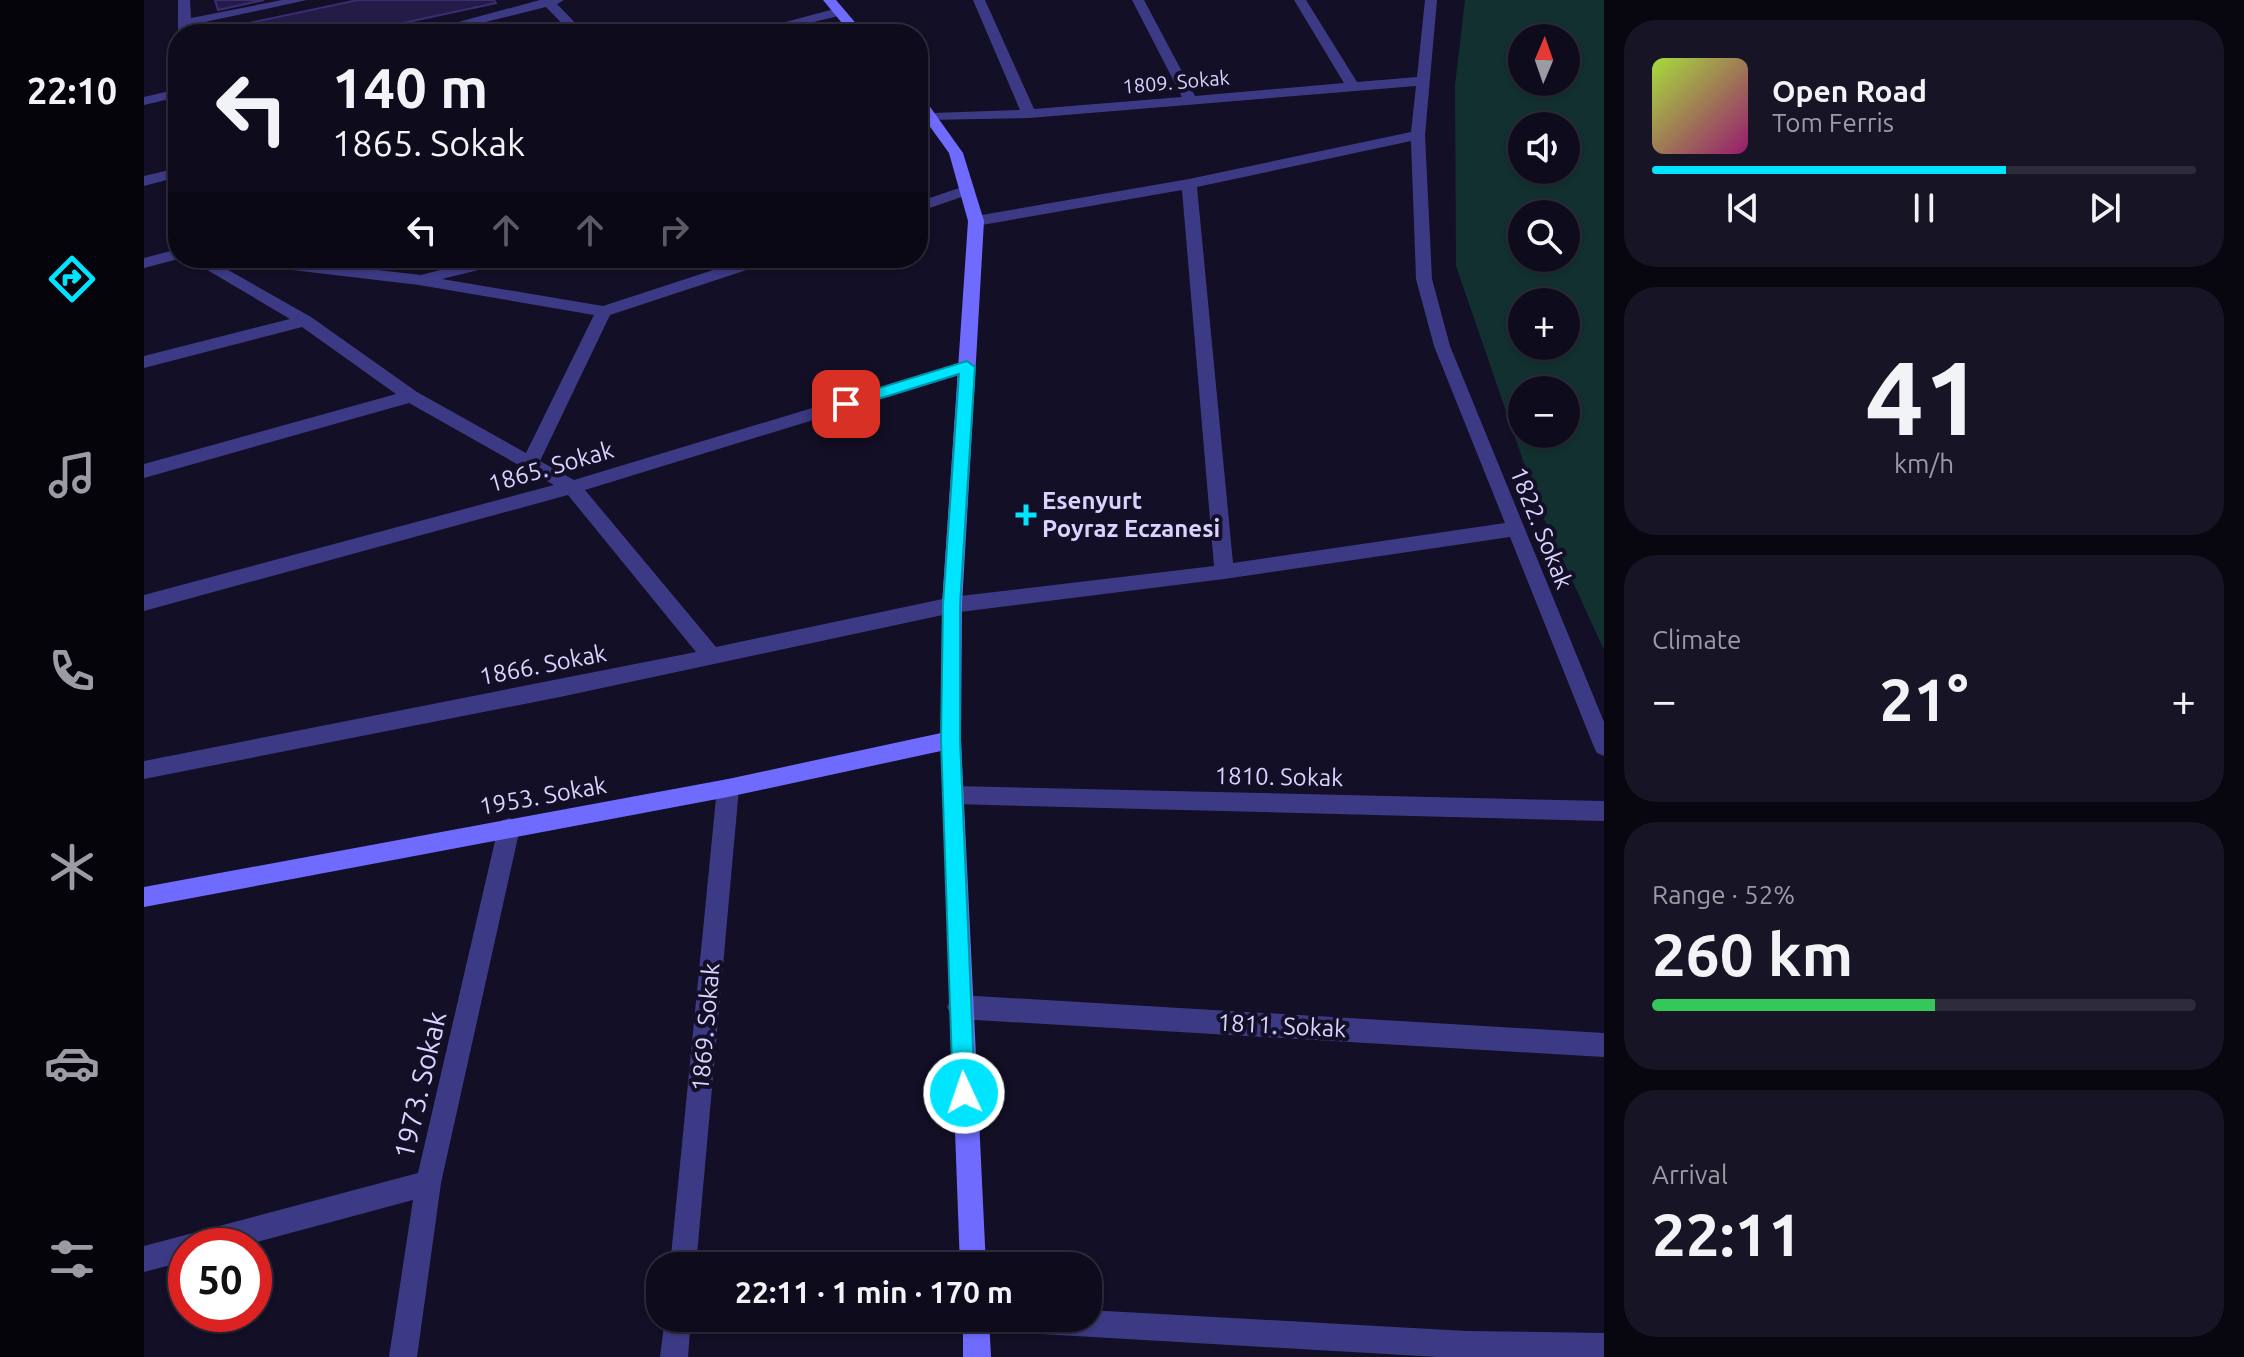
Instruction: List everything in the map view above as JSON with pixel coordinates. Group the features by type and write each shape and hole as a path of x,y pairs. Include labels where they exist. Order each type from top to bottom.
{"main road":[{"path":"829,0 849,24"},
{"path":"928,111 956,153 976,221 952,605 951,740 959,1007 972,1252"},
{"name":"1953. Sokak","path":"144,897 728,788 951,740"},
{"path":"976,1332 977,1357"}],"street":[{"path":"184,0 185,24"},
{"path":"202,24 301,0"},
{"path":"979,0 1029,114"},
{"path":"1138,0 1191,101"},
{"path":"1300,0 1353,87"},
{"name":"1822. Sokak","path":"1431,0 1418,135 1424,279 1442,346 1604,747"},
{"path":"460,24 551,1 571,24"},
{"path":"788,24 838,12"},
{"name":"1809. Sokak","path":"933,117 1029,114 1422,81"},
{"path":"144,101 168,95"},
{"path":"976,221 1189,184 1418,135"},
{"path":"144,181 168,175"},
{"path":"1189,184 1224,572"},
{"path":"928,204 968,190"},
{"path":"144,263 168,257"},
{"path":"212,268 305,321 411,396 572,487 712,657"},
{"path":"317,268 419,280 604,311 735,268"},
{"path":"419,280 466,268"},
{"path":"531,462 604,311"},
{"path":"144,362 305,321"},
{"name":"1865. Sokak","path":"144,603 572,487 967,367"},
{"path":"144,471 411,396"},
{"name":"1866. Sokak","path":"144,770 712,657 952,605 1224,572 1515,529"},
{"name":"1869. Sokak","path":"684,1252 728,788"},
{"name":"1810. Sokak","path":"953,795 1604,811"},
{"name":"1973. Sokak","path":"403,1357 428,1183 509,828"},
{"name":"1811. Sokak","path":"959,1007 1604,1045"},
{"path":"261,1228 428,1183"},
{"path":"144,1259 168,1253"},
{"path":"1102,1326 1467,1351 1604,1347"},
{"path":"674,1357 677,1332"}],"green space":[{"path":"1465,0 1604,0 1604,650 1540,510 1519,448 1580,448 1580,376 1508,376 1508,417 1456,266 1455,85"}],"building":[{"path":"215,0 264,0 218,10"},
{"path":"358,0 494,0 496,3 398,24 244,24"}],"place":[{"name":"Esenyurt Poyraz Eczanesi","path":"1026,515"}],"route":[{"path":"846,404 967,367 952,605 951,740 964,1093"}]}
